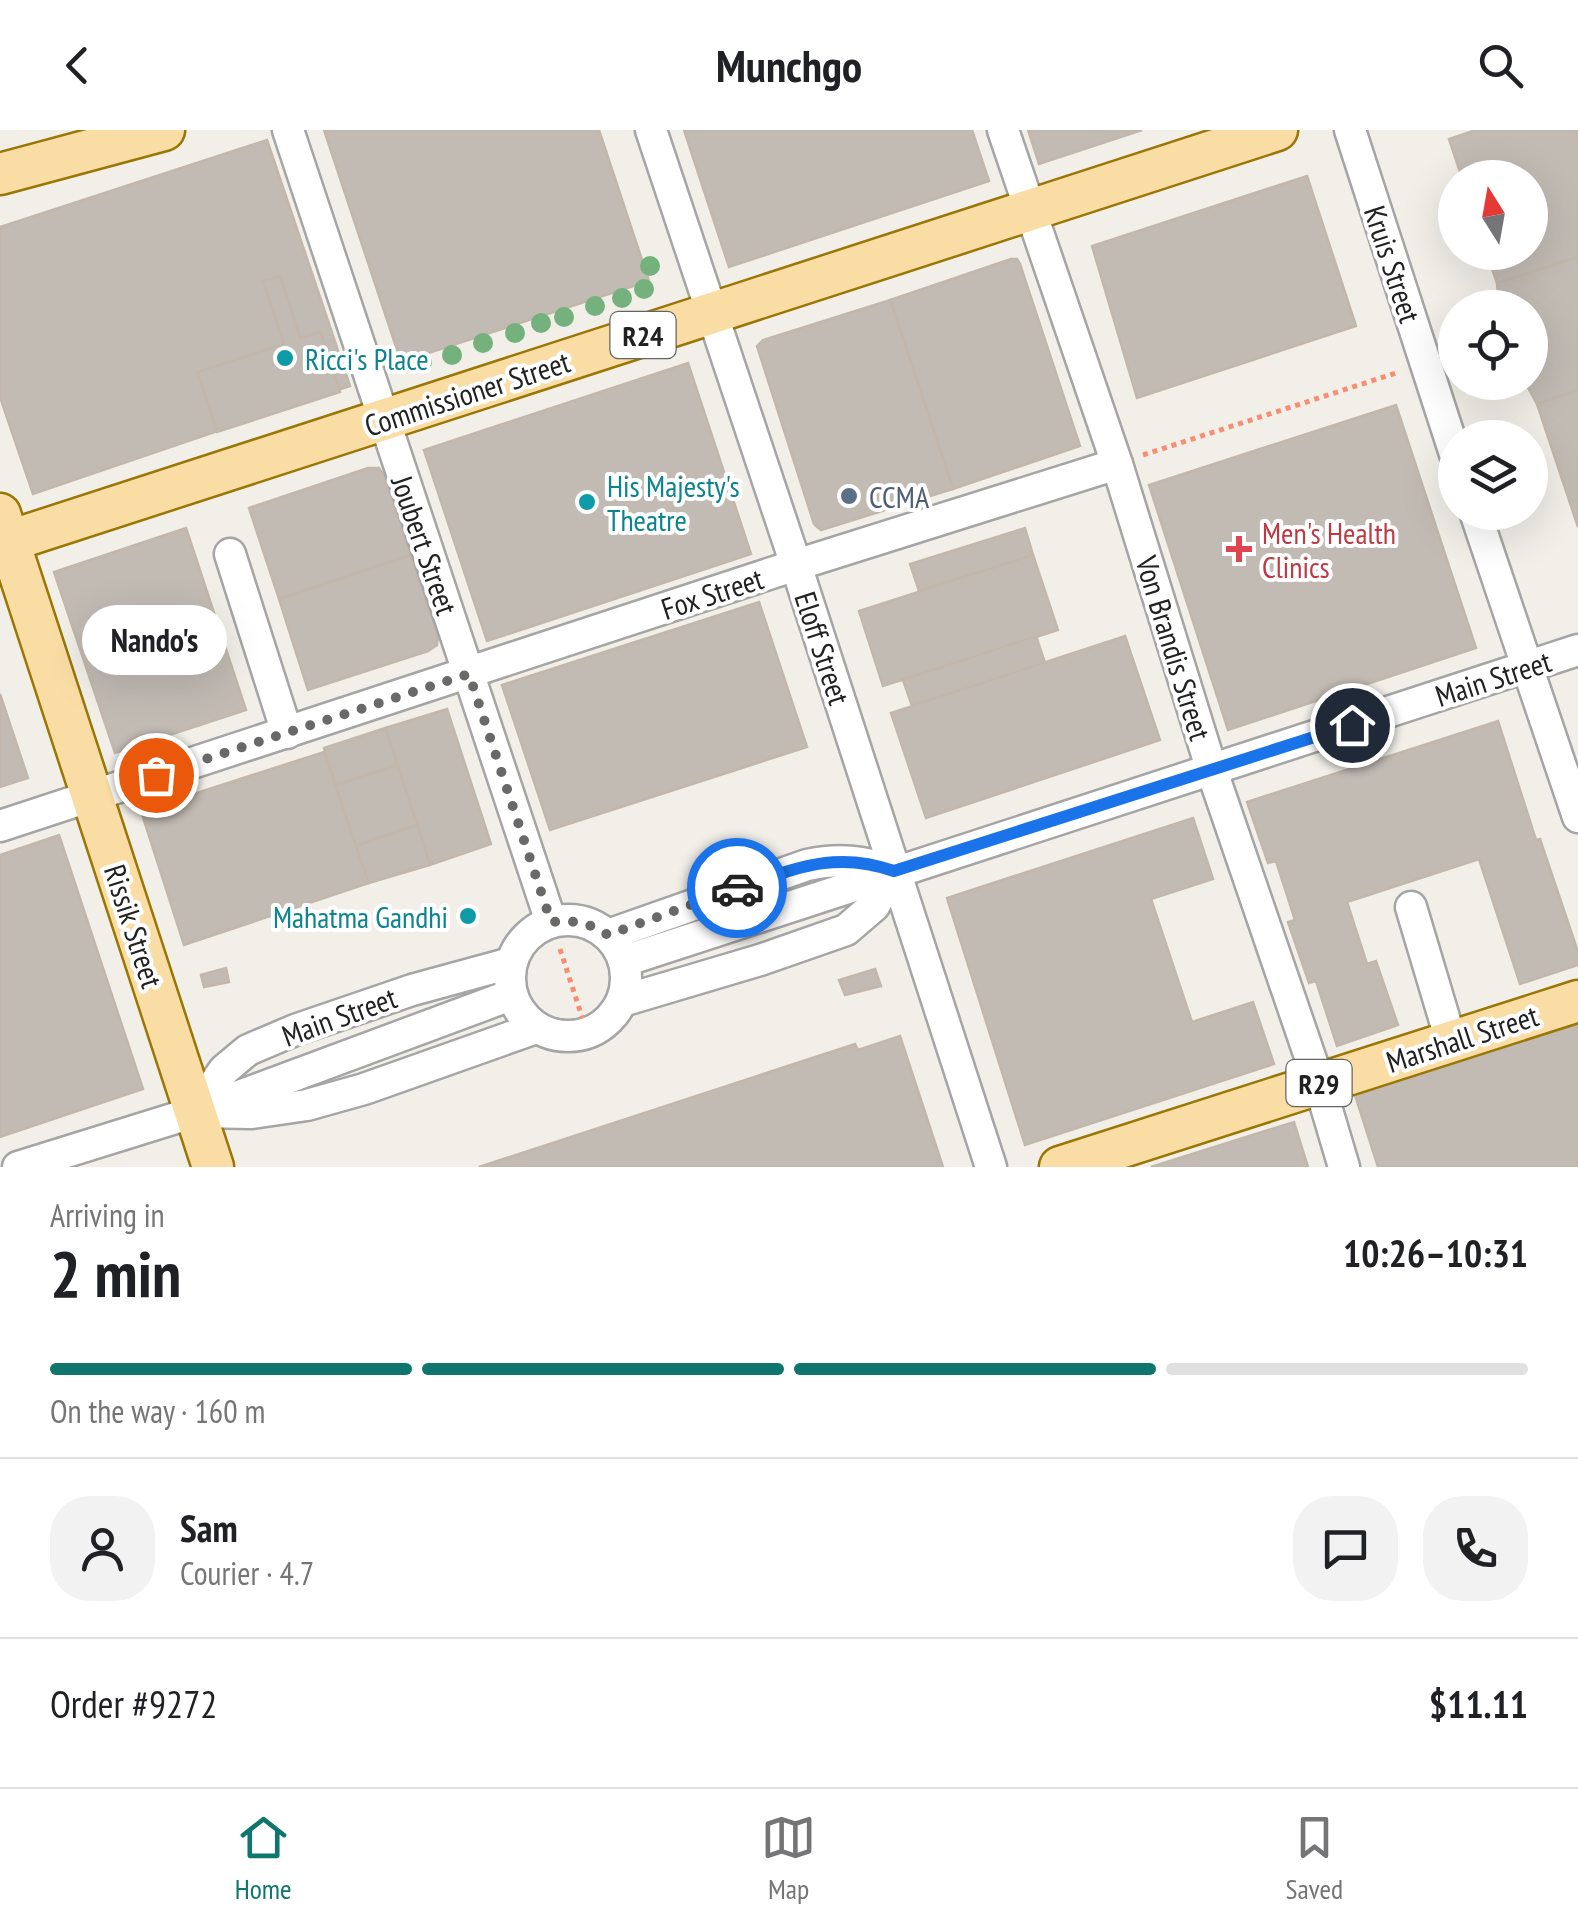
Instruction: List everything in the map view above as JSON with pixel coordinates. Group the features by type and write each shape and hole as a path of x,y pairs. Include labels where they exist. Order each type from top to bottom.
{"main road":[{"path":"0,174 164,130"},
{"name":"Commissioner Street","path":"3,533 382,421 1276,130"},
{"name":"Rissik Street","path":"3,533 214,1167"},
{"name":"Marshall Street","path":"1060,1167 1578,1001"}],"street":[{"name":"Joubert Street","path":"288,130 551,922"},
{"name":"Eloff Street","path":"650,130 992,1167"},
{"name":"Von Brandis Street","path":"1003,130 1116,464 1212,771 1344,1167"},
{"name":"Kruis Street","path":"1350,130 1443,420"},
{"name":"Fox Street","path":"0,826 1116,464"},
{"path":"1481,530 1578,817"},
{"path":"230,554 287,733"},
{"name":"Main Street","path":"624,961 1578,650"},
{"path":"608,935 807,865 856,860 894,871 874,906 846,930 622,1000"},
{"path":"1410,908 1451,1041"},
{"path":"571,920 590,924 608,935 624,961 622,1000 590,1039 552,1035 536,1028 517,1008 511,995 511,962 520,945 551,922 571,920"},
{"name":"Main Street","path":"195,1112 224,1070 248,1050 412,990 511,962"},
{"path":"18,1167 195,1112 511,995"},
{"path":"195,1112 276,1112 306,1106 536,1028"}],"path":[{"path":"1116,464 1424,364"},
{"path":"551,922 590,1039"}],"building":[{"path":"324,130 599,130 649,281 401,362"},
{"path":"684,130 972,130 989,181 729,267"},
{"path":"1028,130 1142,130 1039,164"},
{"path":"1476,130 1578,130 1578,257 1548,267 1548,160 1456,160 1449,139"},
{"path":"267,140 350,386 33,494 0,397 0,227"},
{"path":"1307,176 1356,326 1137,398 1092,246"},
{"path":"1578,257 1578,390 1537,404 1535,400 1548,400 1548,290 1498,290 1497,283 1548,270 1548,267"},
{"path":"1011,259 1020,264 1080,446 953,489 890,300"},
{"path":"1492,270 1538,270 1497,283"},
{"name":"Ricci's Place","path":"280,276 300,338 321,332 340,392 217,432 197,372 284,344 263,281"},
{"path":"890,300 953,489 821,530 814,524 757,346 763,340"},
{"name":"His Majesty's Theatre","path":"688,363 751,554 487,641 424,450"},
{"path":"1578,390 1578,527 1548,437 1548,420 1542,420 1537,404"},
{"path":"1396,405 1476,648 1228,730 1149,485"},
{"path":"368,468 379,468 385,477 410,555 279,599 249,508"},
{"path":"186,528 246,710 115,753 54,572"},
{"path":"1025,528 1033,555 919,591 910,564"},
{"path":"410,555 438,635 437,645 308,690 279,599"},
{"path":"1033,555 1058,630 883,686 859,611"},
{"path":"759,602 807,747 550,830 502,685"},
{"path":"1036,636 1045,663 912,706 903,680"},
{"path":"1125,636 1160,740 926,818 891,713"},
{"path":"0,694 28,778 0,787"},
{"path":"447,709 491,844 430,865 385,728"},
{"path":"1498,721 1536,840 1540,839 1578,952 1578,965 1520,984 1479,859 1347,902 1367,964 1376,961 1398,1025 1337,1046 1316,981 1309,983 1288,922 1295,920 1276,861 1268,863 1247,802"},
{"path":"385,728 397,765 336,785 324,748"},
{"path":"324,752 369,883 184,945 141,811"},
{"path":"397,765 417,825 356,846 336,785"},
{"path":"1193,818 1213,879 1151,899 1192,1022 1253,1002 1274,1064 1025,1145 947,898"},
{"path":"417,825 430,865 369,883 356,846"},
{"path":"59,835 143,1089 0,1137 0,855"},
{"path":"226,968 229,982 204,987 201,975"},
{"path":"875,969 881,986 845,995 839,980"},
{"path":"1578,1024 1578,1167 1378,1167 1355,1095"},
{"path":"900,1036 943,1167 479,1167 855,1044 858,1050"},
{"path":"1294,1122 1308,1167 1151,1167"}],"way so far":[{"path":"156,775 469,674 551,922 571,920 590,924 608,935 737,888"}],"place":[{"name":"Ricci's Place","path":"285,358"},
{"name":"CCMA","path":"849,496"},
{"name":"His Majesty's Theatre","path":"587,502"},
{"name":"Men's Health Clinics","path":"1239,549"},
{"name":"Nando's","path":"156,775"},
{"name":"Mahatma Gandhi","path":"468,916"}],"route":[{"path":"737,888 830,860 869,862 894,871 1352,725"}]}
